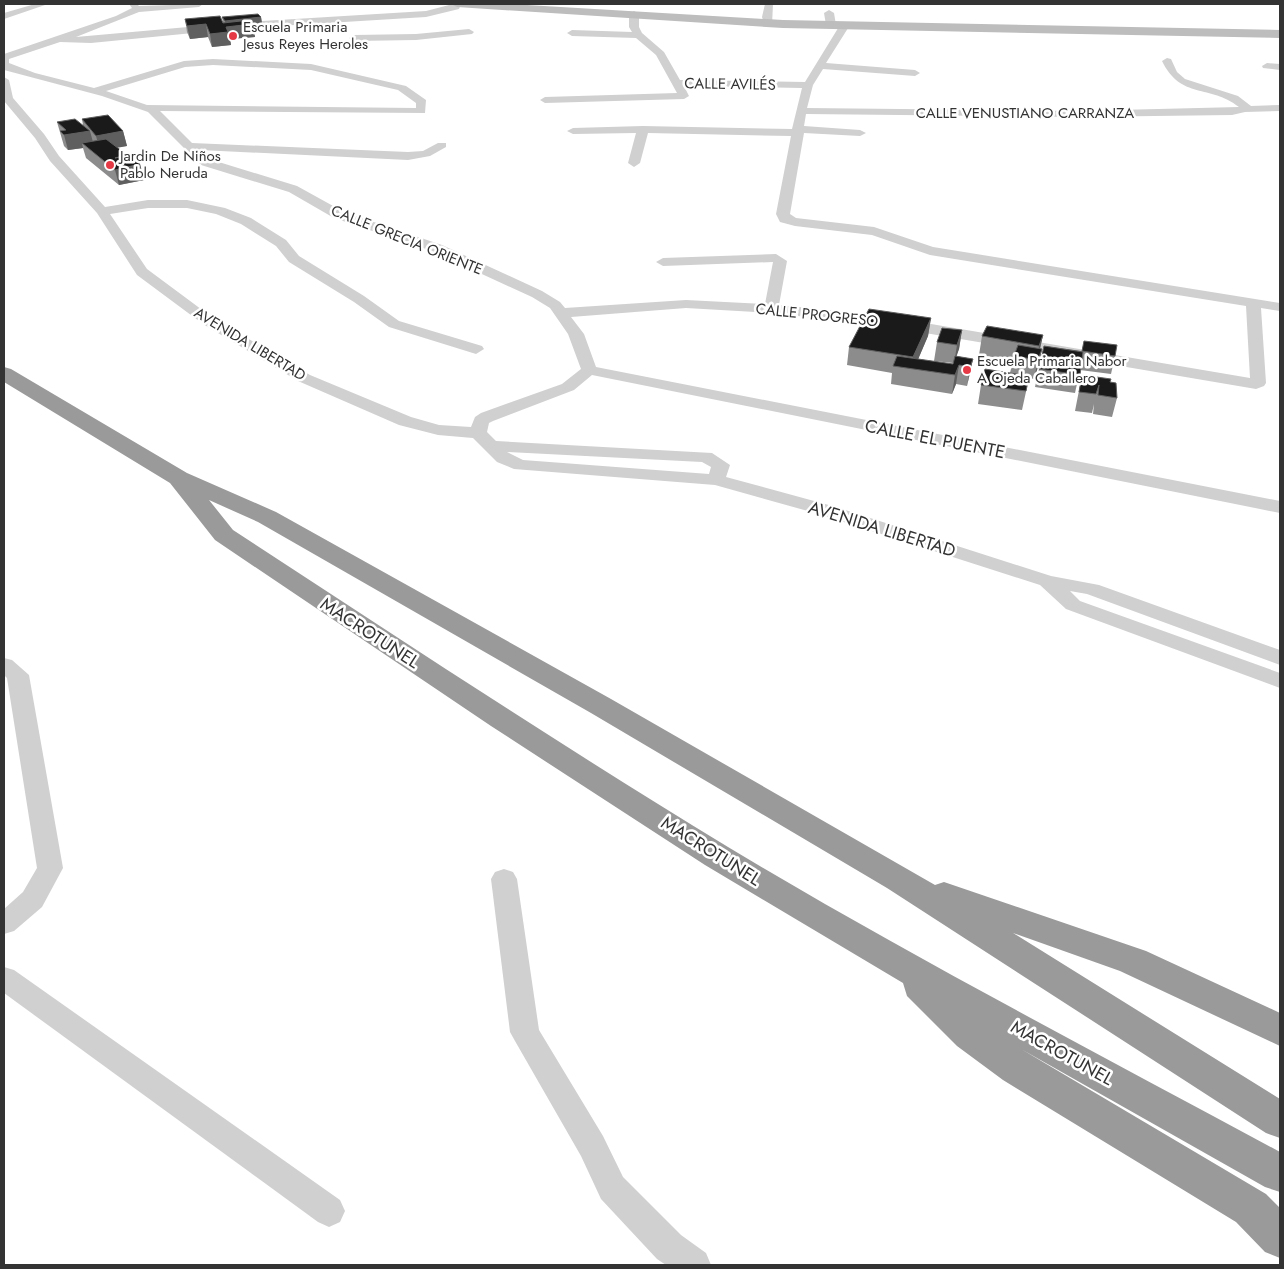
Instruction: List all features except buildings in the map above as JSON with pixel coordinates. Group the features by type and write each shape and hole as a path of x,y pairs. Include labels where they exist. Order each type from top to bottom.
{"highway":[{"name":"MACROTUNEL","path":"4,373 178,478 267,517 601,706 898,879 1280,1120"},
{"name":"MACROTUNEL","path":"178,478 224,536 518,730 717,856 900,964 1280,1173"},
{"path":"898,879 1133,961 1280,1030"},
{"path":"900,964 970,1035 1017,1068 1251,1208 1280,1237"}],"street":[{"path":"4,16 44,4"},
{"path":"4,66 4,58 14,53 119,18 135,6 199,4"},
{"path":"666,16 672,4"},
{"path":"769,4 767,17 769,23"},
{"path":"58,39 91,40 244,25 426,14 456,5 769,23 830,19 845,25 1088,28 1280,34"},
{"path":"354,38 469,36 468,11 456,5"},
{"path":"572,32 638,35 634,27 634,14"},
{"path":"845,25 808,86 801,111 783,214 786,219 795,222 880,232 930,250 1280,307"},
{"name":"CALLE AVILÉS","path":"638,35 654,46 676,83 808,86"},
{"path":"1167,61 1173,73 1181,81 1234,98 1247,109"},
{"path":"96,91 197,62 301,67 351,75 402,88 422,102 421,111 146,108"},
{"name":"CALLE GRECIA ORIENTE","path":"4,66 31,75 96,91 152,110 205,162 293,189 339,215 437,248 537,294 555,305 576,334 589,370"},
{"path":"820,66 915,73"},
{"path":"1267,66 1280,68"},
{"name":"AVENIDA LIBERTAD","path":"4,80 8,99 17,117 40,136 75,183 102,211 142,272 208,322 304,378 405,421 484,439 503,458 520,465 642,476 716,480 829,512 1046,581 1092,589 1280,658"},
{"path":"545,100 684,96 676,83"},
{"name":"CALLE VENUSTIANO CARRANZA","path":"801,111 1077,114 1232,112 1247,109 1280,108"},
{"path":"634,163 643,129"},
{"path":"573,131 643,129 860,133"},
{"path":"189,146 408,156 430,153 442,145"},
{"path":"102,211 148,204 187,204 220,211 246,221 281,243 294,259 394,324 476,349"},
{"path":"662,262 776,258 780,261 771,310"},
{"name":"CALLE PROGRESO","path":"561,313 686,304 878,320 1251,384 1258,383 1253,302"},
{"path":"484,439 481,421 487,417 568,387 589,370"},
{"name":"CALLE EL PUENTE","path":"589,370 1280,507"},
{"name":"AVENIDA LIBERTAD","path":"1046,581 1073,605 1280,681"},
{"path":"4,665 18,675 50,868 42,890 24,909 4,923"},
{"path":"504,879 525,1032 592,1146 612,1188 669,1247 694,1265"},
{"path":"4,978 329,1211"}],"place":[{"name":"Escuela Primaria Jesus Reyes Heroles","path":"233,36"},
{"name":"Jardin De Niños Pablo Neruda","path":"110,165"},
{"name":"Escuela Primaria Nabor A Ojeda Caballero","path":"967,370"}]}
